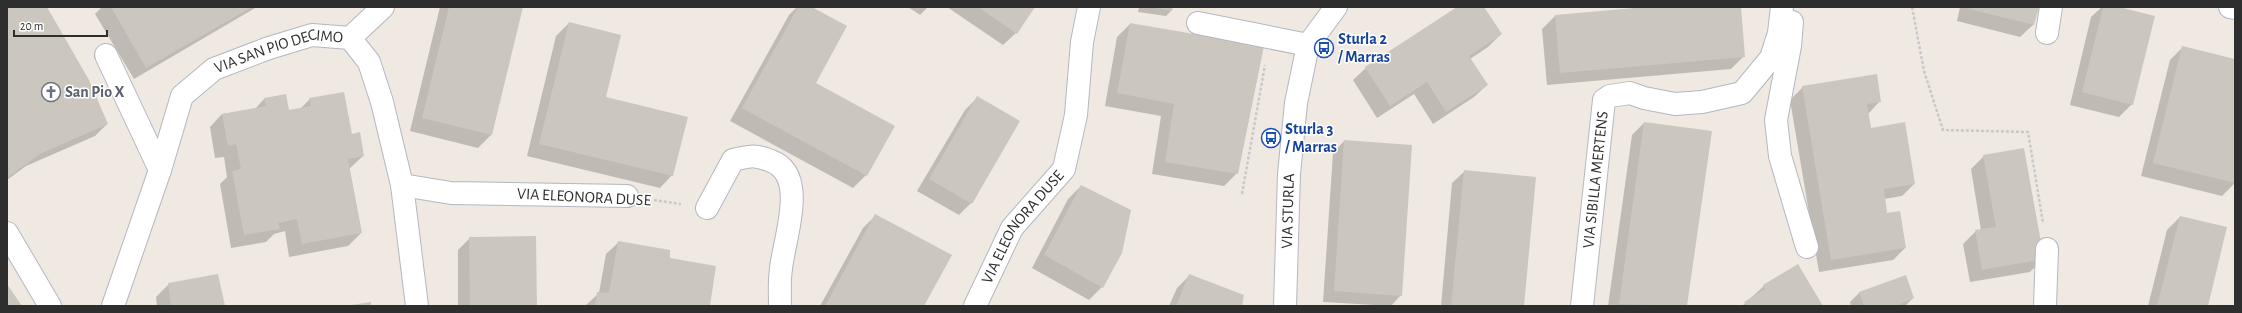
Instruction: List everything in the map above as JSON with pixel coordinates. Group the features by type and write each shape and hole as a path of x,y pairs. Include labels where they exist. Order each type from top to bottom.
{"street":[{"path":"350,38 383,7"},
{"name":"VIA ELEONORA DUSE","path":"975,306 1012,228 1064,168 1076,115 1082,42 1089,7"},
{"name":"VIA STURLA","path":"1285,306 1289,174 1296,103 1308,45 1336,7"},
{"name":"VIA SIBILLA MERTENS","path":"1582,306 1604,100 1610,96 1630,93 1644,98 1675,104 1702,102 1742,93 1771,58 1780,33 1782,7"},
{"path":"1794,7 1790,46 1776,120 1780,156 1806,247"},
{"path":"2047,33 2051,7"},
{"path":"2230,7 2235,8"},
{"path":"1198,23 1308,45"},
{"name":"VIA SAN PIO DECIMO","path":"113,306 160,170 182,96 214,69 269,48 312,35 350,38 370,62 382,102 402,185 417,306"},
{"path":"106,55 160,170"},
{"path":"707,208 733,160 755,154 782,165 790,178 793,199 780,270 780,306"},
{"name":"VIA ELEONORA DUSE","path":"402,185 451,193 628,196"},
{"path":"7,233 50,306"},
{"path":"2045,306 2048,249"}],"path":[{"path":"1912,7 1924,71 1943,130 2028,132 2048,249"},
{"path":"1242,194 1270,38"},
{"name":"VIA ELEONORA DUSE","path":"628,196 707,208"}],"building":[{"name":"San Pio X","path":"7,7 47,7 89,80 108,124 40,154 7,178"},
{"path":"111,7 252,7 146,68"},
{"path":"449,7 523,7 492,135 422,118"},
{"path":"798,7 812,7 847,26 816,83 895,126 867,176 742,108"},
{"path":"978,7 1035,7 1017,34"},
{"path":"1151,7 1173,7 1172,11"},
{"path":"1457,7 1484,7 1502,34 1469,56 1488,85 1446,112 1427,82 1390,106 1365,67"},
{"path":"1646,7 1741,7 1745,57 1560,73 1555,15"},
{"path":"1969,7 2039,7 2034,25 1969,9"},
{"path":"2103,7 2119,7 2155,16 2133,105 2082,92"},
{"path":"569,22 621,35 606,97 688,117 673,176 539,144"},
{"path":"1130,23 1264,46 1238,174 1165,162 1174,104 1117,93"},
{"path":"2182,46 2235,59 2235,183 2153,163"},
{"path":"1877,74 1881,102 1867,104 1871,128 1905,122 1915,184 1884,189 1887,213 1900,211 1906,248 1831,260 1802,86"},
{"path":"344,92 352,134 360,132 364,156 348,159 362,233 302,244 297,219 278,223 280,229 244,235 232,171 241,169 236,144 228,146 222,114 266,106 264,98 286,94 289,110 311,106 309,98"},
{"path":"977,96 1020,121 972,204 929,179"},
{"path":"1644,122 1712,131 1687,306 1619,304"},
{"path":"1344,140 1412,145 1402,296 1334,291"},
{"path":"2024,148 2044,259 1982,270 1975,230 1996,227 1983,155"},
{"path":"1464,170 1536,177 1524,306 1451,306"},
{"path":"1081,185 1131,210 1122,253 1103,288 1044,255"},
{"path":"875,214 952,255 924,306 825,306"},
{"path":"2180,216 2227,227 2208,306 2157,306"},
{"path":"536,236 537,306 470,306 469,237"},
{"path":"618,241 670,250 670,258 716,266 710,306 595,306 597,292 609,293"},
{"path":"1798,264 1823,306 1747,306 1744,302 1765,289 1763,285"},
{"path":"218,274 225,306 171,306 168,283"},
{"path":"1189,274 1244,295 1242,306 1176,306"},
{"path":"1906,275 1914,298 1896,306 1864,306 1859,292"},
{"path":"7,284 22,306 7,306"},
{"path":"371,302 371,306 351,306 351,305"}],"place":[{"name":"Sturla 2 / Marras","path":"1324,48"},
{"name":"San Pio X","path":"51,92"},
{"name":"Sturla 3 / Marras","path":"1271,138"}]}
